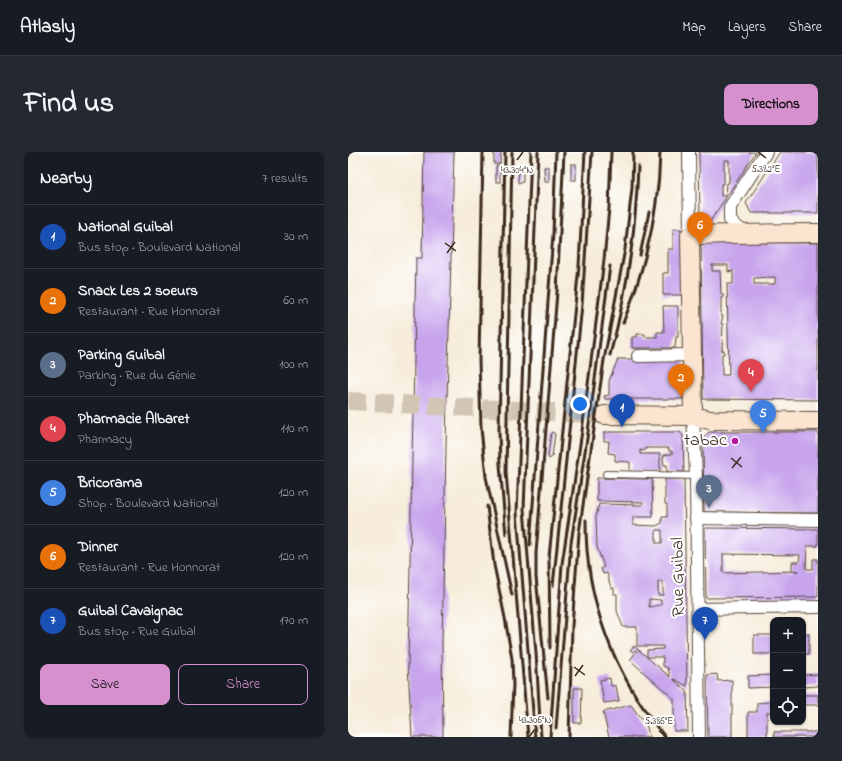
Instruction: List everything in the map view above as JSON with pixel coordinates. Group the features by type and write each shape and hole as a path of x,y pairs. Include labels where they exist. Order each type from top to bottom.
{"street":[{"path":"689,152 692,356 702,414"},
{"path":"746,233 734,225 730,220 730,207 766,152"},
{"path":"690,236 734,235 746,233 818,233"},
{"path":"638,356 692,356"},
{"path":"604,415 702,414 710,420 795,424 818,421"},
{"name":"Rue Guibal","path":"699,737 696,476 702,414"},
{"path":"696,518 818,520"},
{"path":"698,608 818,607"}],"lane":[{"path":"606,474 696,476"}],"building":[{"path":"424,152 454,152 442,644 443,737 412,737 408,666 416,258 422,258"},
{"path":"494,152 501,152 500,164 494,164"},
{"path":"699,152 756,152 709,223 700,223","holes":["724,160 729,160 729,183 727,183 726,196 721,196 721,184 724,183"]},
{"path":"780,152 818,152 818,213 751,213 746,203"},
{"path":"571,164 576,164 576,180 571,180"},
{"path":"496,166 500,166 500,182 496,182"},
{"path":"519,166 523,166 523,182 518,183"},
{"path":"544,167 549,167 549,182 545,182"},
{"path":"673,229 681,229 682,295 663,295 663,273 668,273 668,249 673,249"},
{"path":"701,242 818,243 818,400 703,399","holes":["712,265 728,265 728,272 733,271 733,284 727,284 729,375 722,375 722,354 724,354 724,350 722,351 723,324 721,324 723,316 721,316 721,298 723,297 723,294 721,294 720,271 712,271","775,277 775,284 754,284 754,278"]},
{"path":"663,306 678,306 678,337 676,337 675,348 632,348 632,337 637,337 637,334 645,334 645,337 657,337 657,332 664,332"},
{"path":"618,359 683,359 683,399 605,399 604,396 609,395 609,381"},
{"path":"553,432 555,434 552,457 549,459 548,456 551,433"},
{"path":"604,432 680,432 683,436 684,472 667,472 667,465 664,465 663,459 664,455 672,454 672,451 669,451 669,448 646,448 644,451 640,450 640,454 660,454 660,472 630,472 630,462 615,461 615,454 608,453 609,441 604,441"},
{"path":"709,432 818,432 818,513 704,512 703,438"},
{"path":"597,478 652,479 653,517 633,517 633,525 656,526 662,523 662,517 667,517 667,504 665,504 665,479 684,479 687,686 674,680 687,691 688,731 674,731 674,699 630,660 637,651 635,650 633,652 630,650 634,646 670,677 668,668 663,666 663,657 647,657 647,650 663,649 663,646 637,646 637,627 623,627 617,611 617,594 614,594 614,588 611,588 607,573 603,574 601,568 604,567 597,547 596,517 599,504 643,505 643,502 597,501","holes":["656,530 662,530 662,543 656,543","663,581 663,595 658,595 658,582","649,599 661,600 661,605 649,607"]},
{"path":"705,528 818,529 818,546 807,546 806,569 813,569 813,559 818,559 818,597 706,598","holes":["723,554 800,555 799,562 792,562 792,571 798,571 723,573"]},
{"path":"806,634 809,634 809,654 806,654"},
{"path":"754,635 770,635 770,654 754,654"},
{"path":"717,674 718,681 732,680 732,737 708,737 707,675"},
{"path":"818,674 818,686 806,687 806,675"},
{"path":"770,675 770,687 748,688 748,676"},
{"path":"610,678 611,686 616,686 619,701 604,703 600,680"},
{"path":"574,688 582,688 581,723 574,723"},
{"path":"806,695 818,695 818,705 806,705"},
{"path":"770,702 770,712 767,712 767,737 748,737 748,712 757,712 757,703"},
{"path":"631,705 647,727 649,737 609,737 603,712"},
{"path":"774,732 818,732 818,737 774,737"}],"tunnel":[{"path":"348,401 604,415"}],"railway":[{"path":"483,152 479,360 481,428 486,477 512,595"},
{"path":"505,152 499,431 500,465 506,535"},
{"path":"512,152 506,472 528,737"},
{"path":"531,152 517,513 535,737"},
{"path":"538,152 524,509 536,653 541,737"},
{"path":"530,545 553,234 556,152"},
{"path":"548,698 536,577 536,553 557,292 564,152"},
{"path":"550,648 549,557 579,266 585,152"},
{"path":"553,586 582,305 592,152"},
{"path":"550,737 562,564 582,431 604,260 609,208 611,152"},
{"path":"569,737 572,626 579,533 604,360 625,249 632,188 633,152"},
{"path":"623,323 638,282 654,218 660,152"},
{"path":"610,355 630,262 638,166"},
{"path":"640,255 649,212"},
{"path":"556,728 571,543 588,432 610,266"},
{"path":"487,506 494,565 512,659 513,684 511,737"},
{"path":"586,520 587,550 591,579 597,607 606,635 617,662 631,688 665,737"}],"place":[{"name":"Dinner","path":"700,245"},
{"name":"Pharmacie Albaret","path":"751,392"},
{"name":"Snack Les 2 soeurs","path":"681,397"},
{"name":"National Guibal","path":"622,427"},
{"name":"Bricorama","path":"763,433"},
{"name":"tabac","path":"735,441"},
{"name":"Parking Guibal","path":"709,508"},
{"name":"Guibal Cavaignac","path":"705,640"}]}
